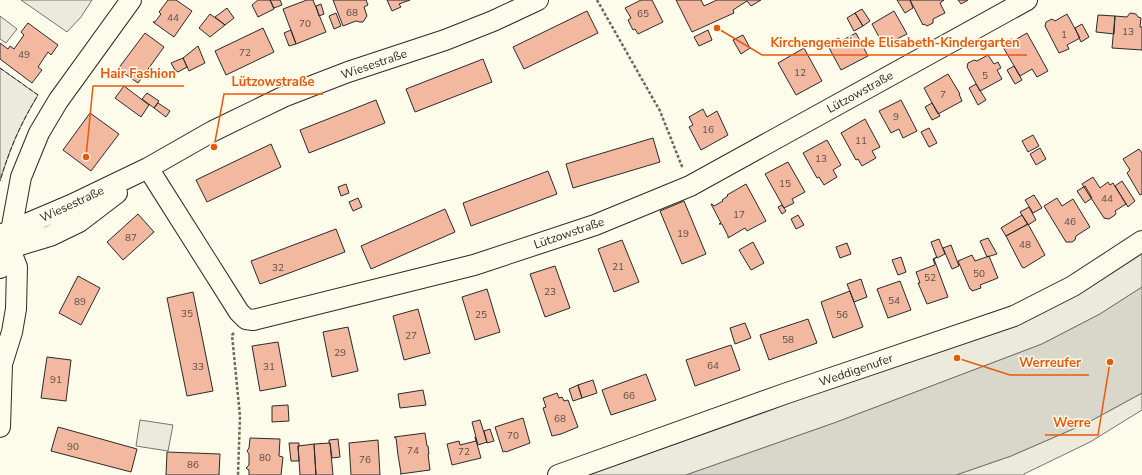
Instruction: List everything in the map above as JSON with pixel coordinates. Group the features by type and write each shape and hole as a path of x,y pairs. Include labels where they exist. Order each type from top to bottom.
{"street":[{"path":"0,268 21,177 39,133 58,101 131,0"},
{"name":"Wiesestraße","path":"5,242 50,236 78,222 148,168 213,131 283,97 348,72 445,40 493,21 538,0"},
{"name":"Lützowstraße","path":"246,319 252,320 474,265 595,225 690,186 1027,0"},
{"path":"148,168 239,312 246,319"},
{"name":"Weddigenufer","path":"558,475 787,393 1014,316 1073,286 1142,241"},
{"path":"0,427 1,358 12,332 16,308 17,267 5,242"}],"path":[{"path":"597,0 660,112 690,186"},
{"path":"238,475 240,416 232,335 246,319"}],"shaded area":[{"path":"21,0 92,0 81,17 67,32"},
{"path":"0,16 17,29 6,43 0,39"},
{"path":"0,68 38,95 16,137 0,181"},
{"path":"1142,249 1142,287 1100,314 1042,344 834,423 686,475 572,475 869,372"},
{"path":"1142,287 1142,393 1087,423 1011,456 956,475 686,475 834,423 1042,344 1100,314"},
{"path":"1142,393 1142,410 1090,442 1024,475 956,475 1011,456 1087,423"},
{"path":"140,420 173,425 168,451 136,446"}],"building":[{"path":"168,0 176,0 192,11 174,37 153,22 155,22 161,14 159,12"},
{"path":"258,0 270,0 274,9 258,17 252,5"},
{"path":"270,0 280,0 282,5 274,8"},
{"path":"307,0 313,0 326,32 296,44 283,9"},
{"path":"333,0 366,0 368,5 364,7 367,16 363,22 356,21 343,26"},
{"path":"387,0 410,0 399,4 401,7 392,11"},
{"path":"641,0 652,0 663,22 638,34 635,29 633,30 628,20 631,18 625,8"},
{"path":"676,0 701,0 704,6 717,0 761,0 751,6 747,1 733,10 734,13 692,32"},
{"path":"897,0 910,0 913,8 905,13"},
{"path":"910,0 944,0 940,3 945,13 933,19 933,23 927,26 924,24 923,25"},
{"path":"958,0 968,0 961,4"},
{"path":"321,4 324,14 319,16 316,6"},
{"path":"227,8 234,18 225,25 215,17"},
{"path":"862,9 870,21 863,26 855,13"},
{"path":"587,11 598,33 524,69 513,47"},
{"path":"894,11 907,34 895,40 895,44 889,47 886,45 884,46 872,24"},
{"path":"336,13 341,26 334,29 329,16"},
{"path":"855,13 863,26 854,31 847,18"},
{"path":"1130,13 1136,14 1141,18 1140,27 1142,27 1142,50 1112,48 1115,16 1127,17"},
{"path":"210,14 225,25 210,37 199,28"},
{"path":"1067,14 1080,38 1067,45 1069,49 1059,53 1045,26 1046,22 1052,19 1055,21"},
{"path":"1098,15 1115,16 1114,34 1096,32"},
{"path":"28,23 58,45 51,55 48,52 38,67 42,70 32,83 0,59 0,43 8,49 10,46 14,49 24,35 21,32"},
{"path":"1082,24 1089,37 1081,42 1075,28"},
{"path":"263,28 274,52 226,75 215,51"},
{"path":"291,30 296,44 289,46 284,33"},
{"path":"708,30 712,40 699,46 694,37"},
{"path":"145,33 164,47 138,83 118,69"},
{"path":"856,33 868,56 841,70 827,44 839,38 841,41"},
{"path":"1027,33 1048,71 1037,77 1032,69 1020,76 1003,47 1005,46 1006,42 1011,39 1015,40"},
{"path":"743,35 750,48 741,54 733,40"},
{"path":"198,46 205,63 189,71 183,58"},
{"path":"804,48 822,81 796,95 778,63"},
{"path":"988,55 994,64 998,62 1001,68 997,70 1002,79 980,91 967,67 968,63 974,60 977,61"},
{"path":"183,58 187,67 178,72 171,63"},
{"path":"483,59 492,82 415,112 406,89"},
{"path":"1014,66 1022,80 1015,84 1007,70"},
{"path":"948,74 960,94 962,101 938,114 924,88"},
{"path":"976,84 986,100 978,105 969,88"},
{"path":"124,86 149,105 141,117 115,98"},
{"path":"147,93 159,101 154,108 142,99"},
{"path":"376,100 385,123 309,153 300,130"},
{"path":"901,100 917,131 903,138 899,129 891,133 879,111"},
{"path":"158,103 170,111 166,117 154,108"},
{"path":"932,103 940,116 932,120 925,107"},
{"path":"703,109 707,117 717,111 728,135 701,150 689,127 693,125 689,117"},
{"path":"90,113 119,134 91,171 63,150"},
{"path":"865,119 880,147 872,151 876,158 862,166 858,159 856,160 841,133"},
{"path":"929,128 937,143 929,147 921,132"},
{"path":"1033,135 1039,146 1028,152 1022,141"},
{"path":"653,138 660,162 573,188 566,164"},
{"path":"827,140 841,165 833,170 837,177 824,185 819,177 817,178 803,153"},
{"path":"271,144 281,167 207,202 196,180"},
{"path":"1040,148 1046,159 1036,165 1030,154"},
{"path":"1139,149 1142,153 1142,194 1140,195 1127,173 1130,170 1123,159"},
{"path":"788,162 805,192 792,199 794,203 784,208 765,174"},
{"path":"548,171 557,194 471,226 463,203"},
{"path":"1093,177 1100,188 1108,182 1110,185 1113,183 1126,204 1115,211 1115,215 1109,219 1104,218 1082,184"},
{"path":"1122,181 1135,201 1128,207 1115,186"},
{"path":"346,184 349,193 341,196 338,187"},
{"path":"746,184 766,221 747,231 745,228 728,238 722,224 719,224 721,223 711,204 714,206 723,201 722,200 728,196 727,195"},
{"path":"1085,186 1092,198 1085,203 1077,191"},
{"path":"1034,195 1042,208 1033,213 1025,200"},
{"path":"358,198 362,207 353,211 349,202"},
{"path":"1057,198 1062,206 1073,199 1090,227 1076,236 1075,240 1072,242 1066,242 1044,206"},
{"path":"684,201 706,254 682,264 660,211"},
{"path":"782,205 786,211 782,214 778,207"},
{"path":"1029,207 1036,220 1028,225 1020,212"},
{"path":"445,209 455,232 371,269 361,246"},
{"path":"138,214 154,232 123,260 107,242"},
{"path":"798,215 804,225 796,229 791,219"},
{"path":"1022,215 1028,224 1006,236 1001,228"},
{"path":"1028,224 1045,255 1024,268 1022,267 1006,236"},
{"path":"336,229 345,252 260,284 251,261"},
{"path":"988,238 997,254 987,257 980,241"},
{"path":"939,239 945,254 937,258 931,242"},
{"path":"622,240 639,282 614,292 598,249"},
{"path":"753,242 764,263 751,270 739,250"},
{"path":"847,243 851,254 840,258 836,247"},
{"path":"951,245 959,266 952,269 943,248"},
{"path":"972,255 975,261 989,256 998,278 980,285 981,288 972,291 958,261"},
{"path":"901,257 906,272 898,275 892,260"},
{"path":"937,257 934,259 948,297 927,304 918,283 920,283 916,272 935,265 933,259"},
{"path":"555,266 570,308 545,317 530,274"},
{"path":"78,276 100,288 81,325 59,313"},
{"path":"861,279 867,297 854,302 847,284"},
{"path":"900,281 911,310 888,318 877,289"},
{"path":"487,289 500,332 475,340 462,297"},
{"path":"850,291 863,327 833,338 821,302"},
{"path":"193,292 213,391 187,396 167,298"},
{"path":"418,309 430,353 404,360 393,316"},
{"path":"808,319 817,343 769,360 760,335"},
{"path":"745,323 751,338 735,344 730,328"},
{"path":"348,327 358,371 332,377 323,332"},
{"path":"278,342 286,386 260,391 252,346"},
{"path":"731,345 740,370 695,386 686,360"},
{"path":"47,357 71,360 66,401 41,398"},
{"path":"646,374 656,400 611,415 602,390"},
{"path":"593,380 597,393 582,398 578,385"},
{"path":"578,385 582,398 573,401 569,389"},
{"path":"423,390 426,405 400,408 398,394"},
{"path":"557,393 559,398 562,397 564,401 568,400 578,427 552,436 543,408 546,407 543,398"},
{"path":"288,405 289,421 272,422 272,406"},
{"path":"523,418 530,443 503,452 495,427"},
{"path":"480,420 487,442 478,445 472,422"},
{"path":"58,427 137,449 131,472 51,451"},
{"path":"490,429 494,441 487,443 484,431"},
{"path":"425,433 428,446 430,470 400,474 396,438 394,437"},
{"path":"475,437 481,458 452,465 447,444 459,441 460,445 476,441"},
{"path":"250,438 280,439 279,456 283,457 281,475 249,475 249,470 246,468 249,465 249,454 247,451 249,448"},
{"path":"338,439 340,457 332,458 329,440"},
{"path":"378,440 380,475 351,475 349,443"},
{"path":"289,443 299,443 299,461 291,461"},
{"path":"330,443 333,475 316,475 314,444"},
{"path":"314,444 316,475 300,475 298,446"},
{"path":"167,452 220,454 219,475 166,475"}],"fence":[{"path":"0,68 38,95 16,137 0,181"}],"place":[{"name":"Kirchengemeinde Elisabeth-Kindergarten","path":"717,28"},
{"name":"Lützowstraße","path":"214,147"},
{"name":"Hair Fashion","path":"86,157"},
{"name":"Werreufer","path":"957,358"},
{"name":"Werre","path":"1110,362"}]}
